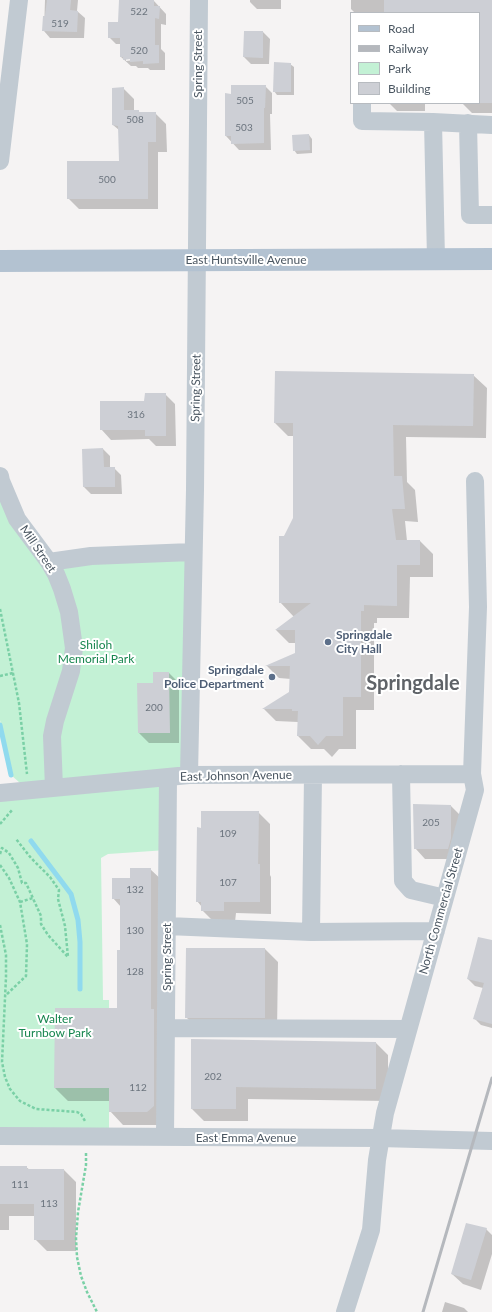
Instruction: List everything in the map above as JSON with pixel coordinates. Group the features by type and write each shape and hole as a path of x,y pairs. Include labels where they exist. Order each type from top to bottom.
{"main road":[{"name":"East Huntsville Avenue","path":"0,261 492,259"}],"street":[{"path":"0,162 19,0"},
{"name":"Spring Street","path":"189,775 198,260 199,0"},
{"path":"362,104 362,121 468,123 492,125"},
{"path":"433,122 436,259"},
{"path":"468,123 470,215 492,215"},
{"name":"Mill Street","path":"0,476 17,519 49,562 62,589 69,612 74,648 71,672 54,721 52,736 54,788"},
{"name":"North Commercial Street","path":"345,1312 371,1230 380,1138 385,1113 407,1029 475,790 472,774 478,607 475,481"},
{"path":"49,562 92,556 192,552"},
{"path":"401,774 403,881 411,890 445,898"},
{"name":"East Johnson Avenue","path":"0,793 189,775 472,774"},
{"path":"311,932 314,775"},
{"name":"Spring Street","path":"165,1137 168,778"},
{"path":"167,926 311,932 436,930"},
{"path":"166,1028 407,1029"},
{"name":"East Emma Avenue","path":"0,1136 380,1138 492,1141"}],"path":[{"path":"0,608 19,704 27,770"},
{"path":"0,676 13,673"},
{"path":"0,824 10,812"},
{"path":"0,854 2,848 10,853 18,868 22,883 26,884 41,916 41,924 48,935 68,957 65,926 58,899 59,890 50,877 31,858 16,839"},
{"path":"0,865 9,878 20,902 27,944 26,976 5,996"},
{"path":"20,902 33,898"},
{"path":"0,925 6,955 2,1062 4,1077 10,1089 20,1101 36,1109 77,1112 81,1114 86,1123 86,1165 78,1212 76,1238 77,1257 81,1276 97,1312"}],"green space":[{"path":"0,480 49,562 192,552 189,775 168,778 167,850 108,854 101,858 103,1000 109,1000 109,1137 0,1136 0,793 28,790 11,775 0,720"}],"building":[{"path":"47,0 71,0 70,10 78,11 77,32 42,31 43,16 45,16"},
{"path":"119,0 154,0 154,6 160,6 159,19 155,18 155,45 159,45 159,63 143,64 143,61 130,62 130,59 123,60 123,57 120,57 120,38 108,38 108,22 118,22"},
{"path":"384,0 492,0 492,103 480,103 480,12 384,12"},
{"path":"244,31 263,31 263,58 243,57"},
{"path":"274,62 291,63 291,92 273,92"},
{"path":"231,85 266,85 264,108 264,143 231,144 231,136 225,136 225,93 231,94"},
{"path":"124,87 124,110 156,112 156,142 148,142 148,199 67,199 67,161 119,161 118,126 112,125 112,88"},
{"path":"309,134 310,150 293,151 292,135"},
{"path":"275,371 474,374 473,426 393,425 394,476 402,476 405,509 392,509 396,540 420,540 420,565 397,565 397,606 364,605 364,611 361,611 361,697 343,697 343,736 326,736 318,745 310,736 297,736 298,711 292,711 292,709 262,709 289,692 290,666 265,666 295,653 295,630 275,630 311,603 279,603 279,536 284,536 293,518 293,423 274,423"},
{"path":"145,393 166,393 166,436 145,436 145,430 100,430 100,401 144,401"},
{"path":"103,448 104,467 115,467 115,487 83,487 82,449"},
{"path":"153,672 169,672 170,733 138,733 137,683 153,683"},
{"path":"413,804 451,805 451,838 448,849 414,849"},
{"path":"201,811 259,811 258,864 260,864 260,902 224,902 224,911 201,911 201,902 196,902 197,827 201,828"},
{"path":"130,868 151,868 151,1009 154,1009 154,1106 147,1112 109,1112 109,1088 54,1088 55,1008 117,1008 117,950 120,950 120,899 112,899 112,878 130,878"},
{"path":"478,937 492,940 492,1024 473,1019 484,983 467,979"},
{"path":"186,948 265,948 265,1018 185,1018"},
{"path":"191,1039 376,1042 376,1089 236,1087 236,1109 191,1109"},
{"path":"0,1166 27,1166 27,1169 64,1169 64,1240 34,1240 34,1204 0,1204"},
{"path":"466,1223 487,1228 471,1280 451,1274"}],"waterway":[{"path":"0,725 11,775"},
{"path":"31,841 71,894 78,920 80,942 80,989"}],"railway":[{"path":"423,1312 492,1078"}],"place":[{"name":"Springdale City Hall","path":"328,642"},
{"name":"Springdale Police Department","path":"272,677"}],"district":[{"name":"Springdale","path":"413,684"}],"park label":[{"name":"Shiloh Memorial Park","path":"96,652"},
{"name":"Walter Turnbow Park","path":"55,1026"}]}
